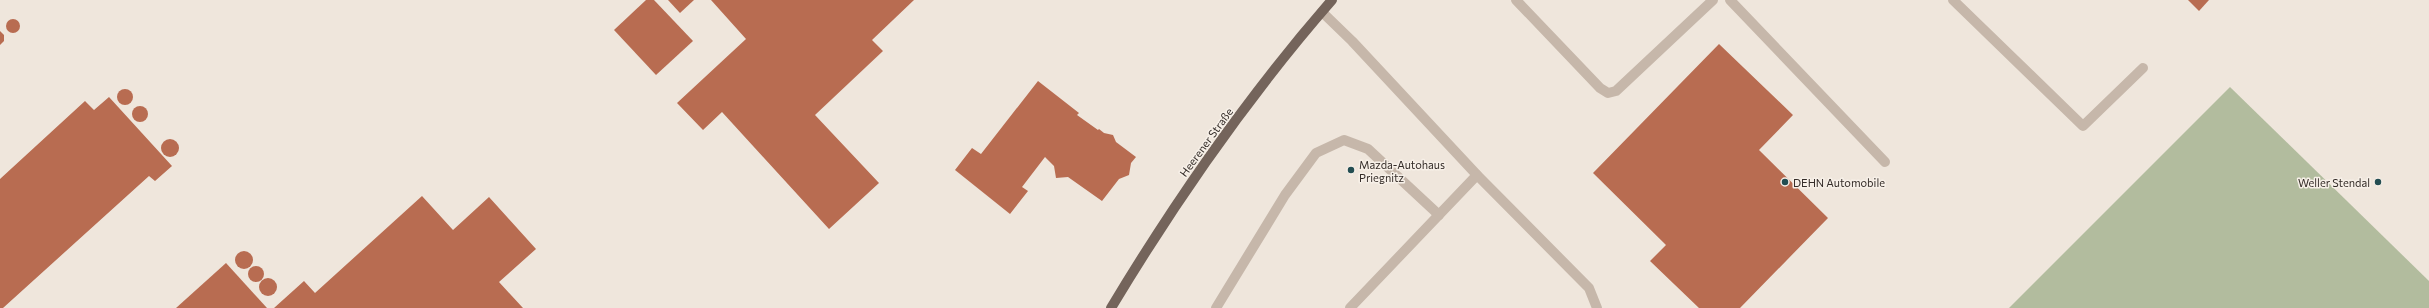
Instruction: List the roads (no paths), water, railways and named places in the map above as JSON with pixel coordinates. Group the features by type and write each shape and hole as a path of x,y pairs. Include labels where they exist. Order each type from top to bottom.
{"main road":[{"name":"Heerener Straße","path":"1111,308 1195,177 1276,67 1332,0"}],"lane":[{"path":"1516,0 1600,88 1608,93 1616,91 1713,0"},
{"path":"1730,0 1885,162"},
{"path":"1953,0 2083,126 2143,68"},
{"path":"1322,12 1352,41 1477,175 1589,288 1597,308"},
{"path":"1216,308 1285,195 1316,153 1344,140 1368,149 1439,215"},
{"path":"1350,308 1477,175"}],"place":[{"name":"Mazda-Autohaus Priegnitz","path":"1351,170"},
{"name":"DEHN Automobile","path":"1785,182"},
{"name":"Weller Stendal","path":"2378,182"}]}
